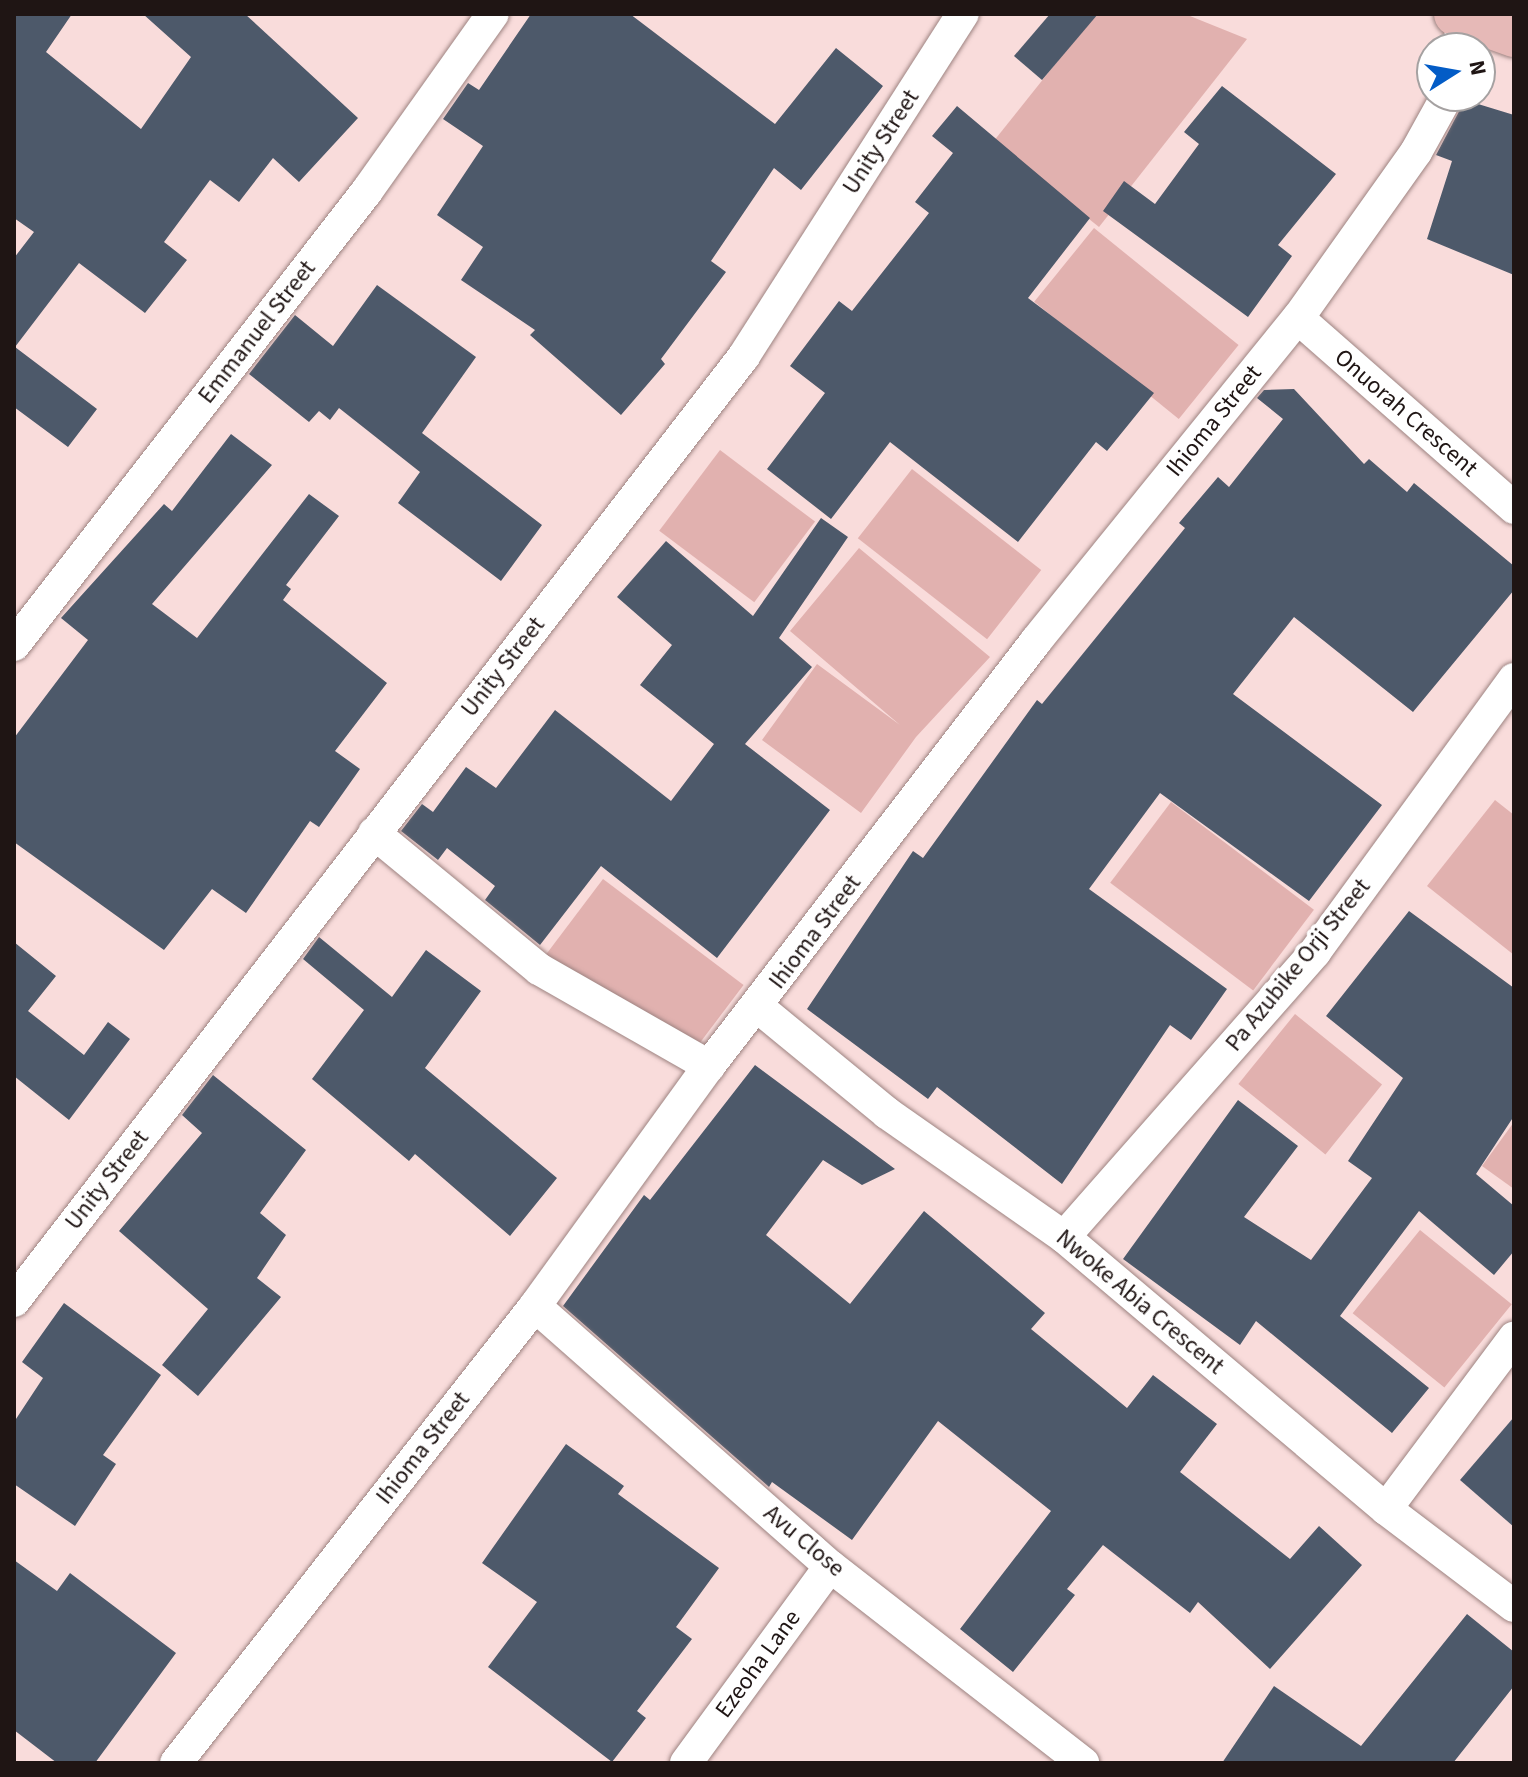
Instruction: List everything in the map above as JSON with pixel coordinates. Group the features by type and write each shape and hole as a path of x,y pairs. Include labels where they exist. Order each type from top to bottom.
{"main road":[{"path":"1459,26 1514,35"}],"street":[{"name":"Emmanuel Street","path":"14,645 367,191 493,14"},
{"name":"Unity Street","path":"14,1301 744,356 963,14"},
{"name":"Ihioma Street","path":"176,1763 535,1306 709,1066 758,1007 1036,641 1298,318 1416,152 1438,112"},
{"name":"Onuorah Crescent","path":"1298,318 1514,508"},
{"name":"Pa Azubike Orji Street","path":"1064,1237 1315,952 1514,679"},
{"path":"374,833 539,969 709,1066"},
{"name":"Nwoke Abia Crescent","path":"758,1007 887,1113 1064,1237 1386,1509 1514,1606"},
{"name":"Avu Close","path":"535,1306 830,1566 1083,1763"},
{"path":"1386,1509 1514,1338"},
{"name":"Ezeoha Lane","path":"686,1763 830,1566"}],"shaded area":[{"path":"1095,14 1185,14 1247,39 1099,227 993,142"},
{"path":"1094,228 1239,345 1179,419 1034,302"},
{"path":"720,450 815,522 754,602 659,531"},
{"path":"912,469 1041,570 987,639 858,538"},
{"path":"859,548 990,657 916,737 861,813 762,740 817,664 900,725 790,631"},
{"path":"1495,800 1514,815 1514,955 1427,886"},
{"path":"1171,802 1314,910 1253,990 1110,883"},
{"path":"603,879 744,985 683,1065 543,959"},
{"path":"1295,1014 1382,1084 1325,1154 1238,1084"},
{"path":"1514,1122 1514,1189 1482,1166"},
{"path":"1420,1230 1512,1304 1444,1387 1353,1313"}],"building":[{"path":"14,14 72,14 46,52 141,129 191,57 143,14 245,14 358,118 299,182 273,158 239,202 210,180 164,242 187,260 145,313 79,263 15,347 97,409 68,447 14,407 14,258 34,232 14,218"},
{"path":"531,14 630,14 775,124 836,48 883,86 801,190 774,168 711,261 726,272 661,359 665,364 621,415 530,335 535,330 461,280 483,247 437,215 483,146 443,119 468,83 479,90"},
{"path":"1050,14 1098,14 1042,80 1014,56"},
{"path":"1222,86 1336,174 1278,245 1292,256 1248,317 1103,211 1124,181 1155,204 1199,144 1184,132"},
{"path":"957,106 1090,218 1028,298 1154,393 1107,451 1096,442 1018,542 890,442 831,519 767,469 825,393 790,366 839,301 852,311 929,213 915,202 953,153 932,136"},
{"path":"1496,109 1514,115 1514,275 1427,239 1452,161 1436,155 1459,112 1496,112"},
{"path":"377,285 476,357 422,433 542,525 501,581 398,503 420,472 339,408 330,420 319,411 309,422 249,374 295,315 333,346"},
{"path":"1294,389 1364,464 1369,459 1407,492 1414,483 1514,566 1514,590 1413,712 1294,617 1233,694 1382,805 1309,901 1160,793 1089,889 1227,989 1191,1040 1170,1025 1062,1184 937,1087 928,1099 807,1009 913,851 923,858 1037,700 1042,704 1185,528 1179,523 1218,477 1229,487 1283,419 1257,398 1264,390"},
{"path":"231,434 272,465 152,604 197,638 309,494 339,516 286,585 291,589 283,600 387,683 335,751 360,769 319,827 310,821 246,913 212,889 164,950 14,842 14,738 88,640 61,618 164,504 172,511"},
{"path":"821,518 848,537 779,638 812,667 745,744 830,810 717,958 601,866 540,945 485,900 495,886 447,848 438,860 401,831 422,804 433,812 466,767 496,788 555,710 671,801 714,744 640,685 672,645 617,597 666,541 753,616"},
{"path":"1409,911 1514,988 1514,1116 1476,1174 1514,1206 1514,1251 1494,1275 1419,1211 1340,1316 1429,1388 1392,1433 1256,1321 1240,1345 1123,1259 1238,1100 1298,1146 1244,1217 1311,1260 1372,1178 1348,1161 1403,1078 1326,1016"},
{"path":"319,937 392,997 426,950 481,991 425,1068 557,1178 510,1236 415,1154 409,1161 312,1079 364,1010 303,959"},
{"path":"14,942 56,976 28,1011 84,1055 108,1022 130,1039 69,1120 14,1076"},
{"path":"755,1065 895,1169 862,1185 823,1160 766,1235 850,1304 924,1211 1045,1313 1031,1329 1127,1408 1153,1375 1217,1424 1180,1472 1290,1559 1319,1526 1362,1565 1270,1669 1198,1602 1190,1613 1103,1545 1067,1589 1075,1595 1013,1672 960,1629 1051,1511 938,1421 852,1540 772,1482 769,1487 563,1306 644,1195 650,1200"},
{"path":"213,1075 306,1150 260,1213 286,1235 257,1278 281,1297 198,1396 162,1365 208,1309 119,1231 202,1133 182,1115"},
{"path":"64,1303 161,1375 103,1455 116,1464 75,1526 14,1484 14,1422 43,1378 22,1362"},
{"path":"1514,1417 1514,1527 1460,1480"},
{"path":"566,1444 624,1486 618,1494 719,1568 676,1627 692,1639 637,1711 646,1718 612,1762 488,1667 537,1602 482,1563"},
{"path":"14,1560 57,1591 70,1573 176,1653 95,1763 57,1763 14,1730"},
{"path":"1467,1614 1514,1652 1514,1686 1453,1763 1222,1763 1274,1686 1361,1746"}]}
